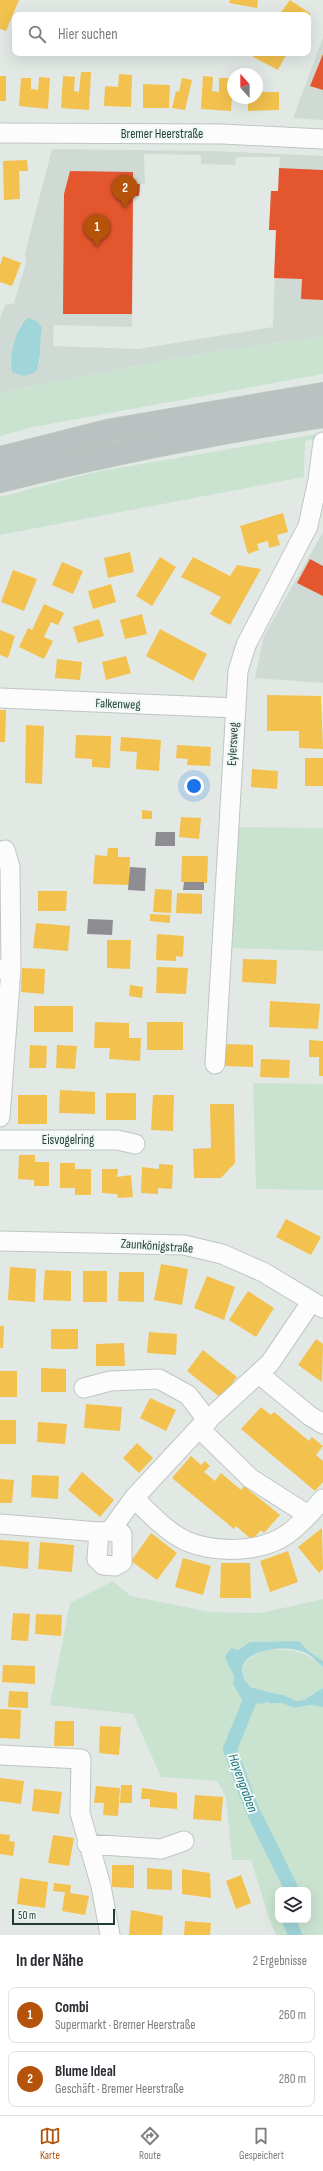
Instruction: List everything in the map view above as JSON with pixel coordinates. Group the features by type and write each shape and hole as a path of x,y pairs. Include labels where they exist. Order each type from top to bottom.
{"highway":[{"path":"0,458 112,430 278,400 323,394"},
{"path":"0,481 70,463 182,439 323,416"}],"street":[{"name":"Bremer Heerstraße","path":"0,133 222,134 323,139"},
{"name":"Eylersweg","path":"214,1064 238,672 246,645 308,526 321,481 323,442"},
{"name":"Falkenweg","path":"0,698 236,708"},
{"path":"0,1113 10,867 5,850"},
{"name":"Eisvogelring","path":"0,1140 118,1140 135,1144"},
{"name":"Zaunkönigstraße","path":"0,1241 184,1246 222,1254 263,1272 317,1304"},
{"path":"0,1524 104,1531 204,1424 270,1363 317,1304"},
{"path":"259,1374 310,1416 323,1424"},
{"path":"84,1388 110,1381 159,1379 188,1395 204,1424 250,1478 308,1515"},
{"path":"134,1498 153,1517 185,1541 212,1549 252,1549 286,1536 323,1499"},
{"path":"0,1755 80,1759 80,1813 87,1844 101,1886 110,1935"},
{"path":"87,1844 161,1849 184,1841"}],"shaded area":[{"path":"323,37 323,120 293,118"},
{"path":"52,149 214,151 323,156 323,336 189,356 12,390 0,395 0,318 5,305 14,303 26,263 25,253","holes":["144,154 201,155 201,164 235,165 236,157 280,157 278,191 271,191 269,230 276,231 273,327 138,349 53,346 54,325 132,327 133,196 139,196 140,184 145,184","21,324 42,328 39,345 40,362 10,362"]},
{"path":"323,532 323,683 255,678 264,636"}],"green space":[{"path":"323,336 323,374 33,427 0,436 0,395 12,390 189,356"},
{"path":"323,433 323,438 305,441 304,477 0,535 0,497 95,472"},
{"path":"234,827 323,828 323,951 227,948"},
{"path":"253,1083 323,1084 323,1190 256,1189"},
{"path":"113,1581 131,1596 210,1612 261,1613 323,1599 323,1661 307,1650 298,1641 250,1642 225,1658 234,1676 233,1684 244,1702 254,1703 258,1699 269,1703 282,1703 294,1708 311,1705 323,1707 323,1935 276,1935 268,1915 251,1860 232,1860 226,1797 217,1781 161,1777 133,1714 50,1705 70,1603"},
{"path":"268,1649 292,1650 315,1661 323,1667 323,1688 304,1700 296,1701 284,1695 252,1689 246,1682 243,1675 245,1664 248,1659 254,1655"}],"water":[{"path":"28,318 37,321 42,328 38,367 36,372 24,376 12,372 11,359 16,336 23,323"},
{"path":"299,1641 307,1650 323,1661 323,1667 306,1653 283,1648 257,1653 248,1659 243,1666 244,1677 252,1689 284,1695 296,1701 304,1700 323,1688 323,1707 311,1705 294,1708 282,1703 269,1703 262,1699 245,1705 233,1684 234,1676 225,1658 227,1653 232,1648 238,1650 250,1642"}],"building: Wohnen":[{"path":"0,0 19,0 14,12 12,12 12,17 6,31 0,29"},
{"path":"230,0 258,0 257,8 229,3"},
{"path":"290,0 308,12 281,12"},
{"path":"254,56 285,56 278,70 253,57"},
{"path":"81,72 91,72 89,110 61,108 63,76 75,77 74,91 79,92"},
{"path":"119,74 132,75 131,107 104,106 105,86 118,87"},
{"path":"0,76 6,76 6,101 0,101"},
{"path":"203,76 213,77 212,91 219,92 219,78 227,78 227,104 231,104 231,111 201,109"},
{"path":"39,77 50,78 48,109 19,106 21,78 31,78 31,89 38,90"},
{"path":"182,78 192,80 185,110 172,108 176,91 179,92"},
{"path":"143,84 170,85 169,108 143,108"},
{"path":"263,92 279,92 279,110 248,111 248,104 263,104"},
{"path":"27,160 28,171 19,171 20,199 4,200 3,161"},
{"path":"3,256 21,263 12,286 0,282 0,265"},
{"path":"283,513 288,532 277,535 280,545 269,548 268,541 257,544 259,550 248,554 240,526"},
{"path":"130,552 134,572 108,578 104,558"},
{"path":"160,557 176,567 152,606 136,596"},
{"path":"193,557 230,576 237,565 261,569 230,625 210,614 221,597 181,577"},
{"path":"62,562 83,571 73,594 52,585"},
{"path":"13,570 37,579 24,611 1,602"},
{"path":"111,584 116,602 93,609 88,591"},
{"path":"44,604 64,613 58,625 51,622 44,637 53,641 44,659 19,647 28,628 32,630"},
{"path":"142,614 147,634 125,639 120,620"},
{"path":"99,619 104,636 78,643 73,627"},
{"path":"160,629 207,654 193,681 146,656"},
{"path":"0,630 15,636 8,658 0,655"},
{"path":"126,656 131,673 106,680 102,662"},
{"path":"57,659 82,662 80,680 55,678"},
{"path":"267,695 321,696 323,749 299,748 299,731 267,731"},
{"path":"0,710 6,710 5,742 0,742"},
{"path":"26,725 44,726 42,784 25,783"},
{"path":"76,735 111,736 110,768 92,767 92,759 75,758"},
{"path":"121,737 161,740 159,771 136,769 137,752 120,751"},
{"path":"177,745 211,747 210,766 187,765 188,759 176,758"},
{"path":"305,758 323,758 323,786 305,786"},
{"path":"252,769 278,771 277,789 251,787"},
{"path":"142,810 152,811 152,819 142,819"},
{"path":"181,817 201,818 199,839 179,837"},
{"path":"108,848 118,848 118,857 130,857 129,885 93,884 95,855 107,856"},
{"path":"182,856 208,856 207,883 181,882"},
{"path":"155,889 172,890 171,913 153,912"},
{"path":"38,891 67,891 66,911 38,911"},
{"path":"177,893 202,894 202,914 176,913"},
{"path":"150,914 170,915 170,923 150,921"},
{"path":"36,923 70,926 68,951 33,948"},
{"path":"157,934 184,936 183,957 176,956 176,961 156,960"},
{"path":"107,940 131,940 130,969 107,968"},
{"path":"243,959 277,960 276,984 242,982"},
{"path":"157,967 188,968 186,994 156,993"},
{"path":"22,968 45,969 44,994 21,992"},
{"path":"130,985 143,987 142,998 129,996"},
{"path":"270,1001 320,1004 318,1029 269,1027"},
{"path":"34,1006 73,1006 73,1032 34,1032"},
{"path":"95,1022 129,1023 129,1038 141,1038 140,1061 109,1059 110,1048 94,1048"},
{"path":"147,1022 183,1022 183,1050 147,1050"},
{"path":"309,1040 323,1041 323,1076 319,1076 319,1057 309,1057"},
{"path":"224,1044 253,1045 253,1067 224,1066"},
{"path":"30,1045 47,1046 46,1068 29,1068"},
{"path":"57,1045 77,1046 75,1069 56,1068"},
{"path":"261,1059 290,1060 289,1078 260,1077"},
{"path":"60,1090 95,1092 95,1114 59,1113"},
{"path":"106,1093 136,1093 136,1120 106,1120"},
{"path":"18,1095 47,1095 47,1124 18,1124"},
{"path":"153,1095 174,1095 173,1131 151,1130"},
{"path":"210,1104 234,1104 235,1163 221,1178 194,1178 193,1149 211,1148"},
{"path":"19,1155 35,1155 35,1162 49,1162 49,1186 34,1186 34,1180 18,1179"},
{"path":"60,1163 75,1163 75,1169 91,1169 91,1195 75,1195 75,1188 60,1188"},
{"path":"159,1164 173,1165 172,1189 158,1188 158,1194 141,1193 142,1167 159,1169"},
{"path":"102,1169 118,1169 117,1177 131,1175 133,1197 118,1198 117,1194 102,1193"},
{"path":"286,1219 321,1237 311,1255 276,1237"},
{"path":"161,1264 188,1269 182,1305 154,1300"},
{"path":"10,1267 36,1269 35,1302 8,1300"},
{"path":"45,1270 71,1271 71,1301 43,1300"},
{"path":"83,1271 107,1271 107,1302 83,1302"},
{"path":"119,1272 144,1272 144,1302 118,1301"},
{"path":"207,1276 235,1287 224,1320 194,1308"},
{"path":"248,1291 274,1308 256,1337 229,1320"},
{"path":"0,1326 4,1326 3,1348 0,1348"},
{"path":"51,1329 78,1329 78,1349 51,1349"},
{"path":"149,1332 177,1334 176,1355 147,1353"},
{"path":"316,1339 323,1344 322,1382 298,1365"},
{"path":"124,1343 125,1366 96,1366 96,1344"},
{"path":"203,1350 237,1377 221,1398 187,1371"},
{"path":"41,1368 66,1369 66,1392 41,1392"},
{"path":"0,1371 17,1371 17,1397 0,1397"},
{"path":"150,1398 176,1410 166,1431 140,1418"},
{"path":"86,1404 122,1407 120,1431 84,1428"},
{"path":"261,1407 271,1415 274,1412 309,1441 312,1437 323,1446 316,1455 323,1461 323,1482 315,1491 241,1429"},
{"path":"0,1420 16,1420 16,1444 0,1444"},
{"path":"38,1422 67,1424 65,1444 37,1442"},
{"path":"137,1443 153,1458 139,1473 123,1458"},
{"path":"191,1456 201,1465 205,1461 210,1466 204,1472 215,1481 221,1473 241,1490 244,1486 280,1515 264,1533 261,1530 252,1540 236,1526 234,1529 172,1478"},
{"path":"82,1472 114,1500 100,1517 68,1490"},
{"path":"32,1475 59,1476 58,1499 31,1497"},
{"path":"0,1479 14,1480 12,1503 0,1503"},
{"path":"322,1528 323,1569 319,1573 298,1547"},
{"path":"151,1533 177,1553 157,1580 131,1561"},
{"path":"0,1540 29,1542 28,1569 0,1566"},
{"path":"40,1542 74,1545 72,1572 38,1569"},
{"path":"288,1551 298,1582 270,1592 260,1561"},
{"path":"183,1558 211,1566 203,1595 175,1587"},
{"path":"221,1563 250,1563 251,1598 220,1598"},
{"path":"13,1613 30,1614 28,1641 11,1640"},
{"path":"36,1614 62,1615 61,1636 35,1634"},
{"path":"3,1665 35,1666 35,1684 2,1682"},
{"path":"9,1691 28,1692 28,1708 8,1707"},
{"path":"0,1709 21,1710 20,1739 0,1738"},
{"path":"55,1721 74,1721 74,1746 54,1746"},
{"path":"100,1726 121,1727 119,1755 99,1753"},
{"path":"0,1778 24,1781 21,1804 0,1801"},
{"path":"121,1785 132,1785 132,1803 120,1803"},
{"path":"96,1786 120,1788 118,1816 103,1815 104,1803 94,1803"},
{"path":"142,1788 177,1793 177,1809 150,1807 150,1799 141,1799"},
{"path":"34,1789 62,1792 59,1814 32,1811"},
{"path":"195,1795 223,1797 221,1821 193,1819"},
{"path":"0,1834 10,1835 9,1841 15,1842 13,1856 0,1854"},
{"path":"53,1835 74,1838 69,1866 48,1863"},
{"path":"112,1865 134,1865 134,1888 112,1887"},
{"path":"147,1868 172,1870 172,1890 147,1889"},
{"path":"182,1869 210,1873 211,1898 182,1894"},
{"path":"241,1875 251,1903 236,1909 226,1881"},
{"path":"20,1878 48,1882 45,1908 17,1904"},
{"path":"54,1883 71,1885 70,1893 89,1896 85,1915 62,1911 65,1892 53,1891"},
{"path":"131,1910 163,1916 162,1935 129,1935"},
{"path":"185,1921 211,1923 210,1935 184,1935"}],"building: Handel":[{"path":"323,54 323,90 310,86"},
{"path":"279,168 323,170 323,300 301,299 302,279 274,278 276,230 269,230 271,191 278,191"},
{"path":"70,171 133,172 133,184 140,184 139,196 133,196 132,314 63,314 64,194"},
{"path":"310,559 323,566 323,596 297,583"}],"building: Industrie":[{"path":"156,832 175,832 175,846 155,846"},
{"path":"130,867 146,868 145,891 128,890"},
{"path":"184,882 204,882 204,890 183,890"},
{"path":"88,919 113,920 112,935 87,934"}],"waterway":[{"name":"Hayengraben","path":"261,1697 252,1695 230,1749 251,1807 291,1887"},
{"name":"Hayengraben","path":"290,1923 295,1935"}],"place":[{"name":"Blume Ideal","path":"125,208"},
{"name":"Combi","path":"97,247"}]}
